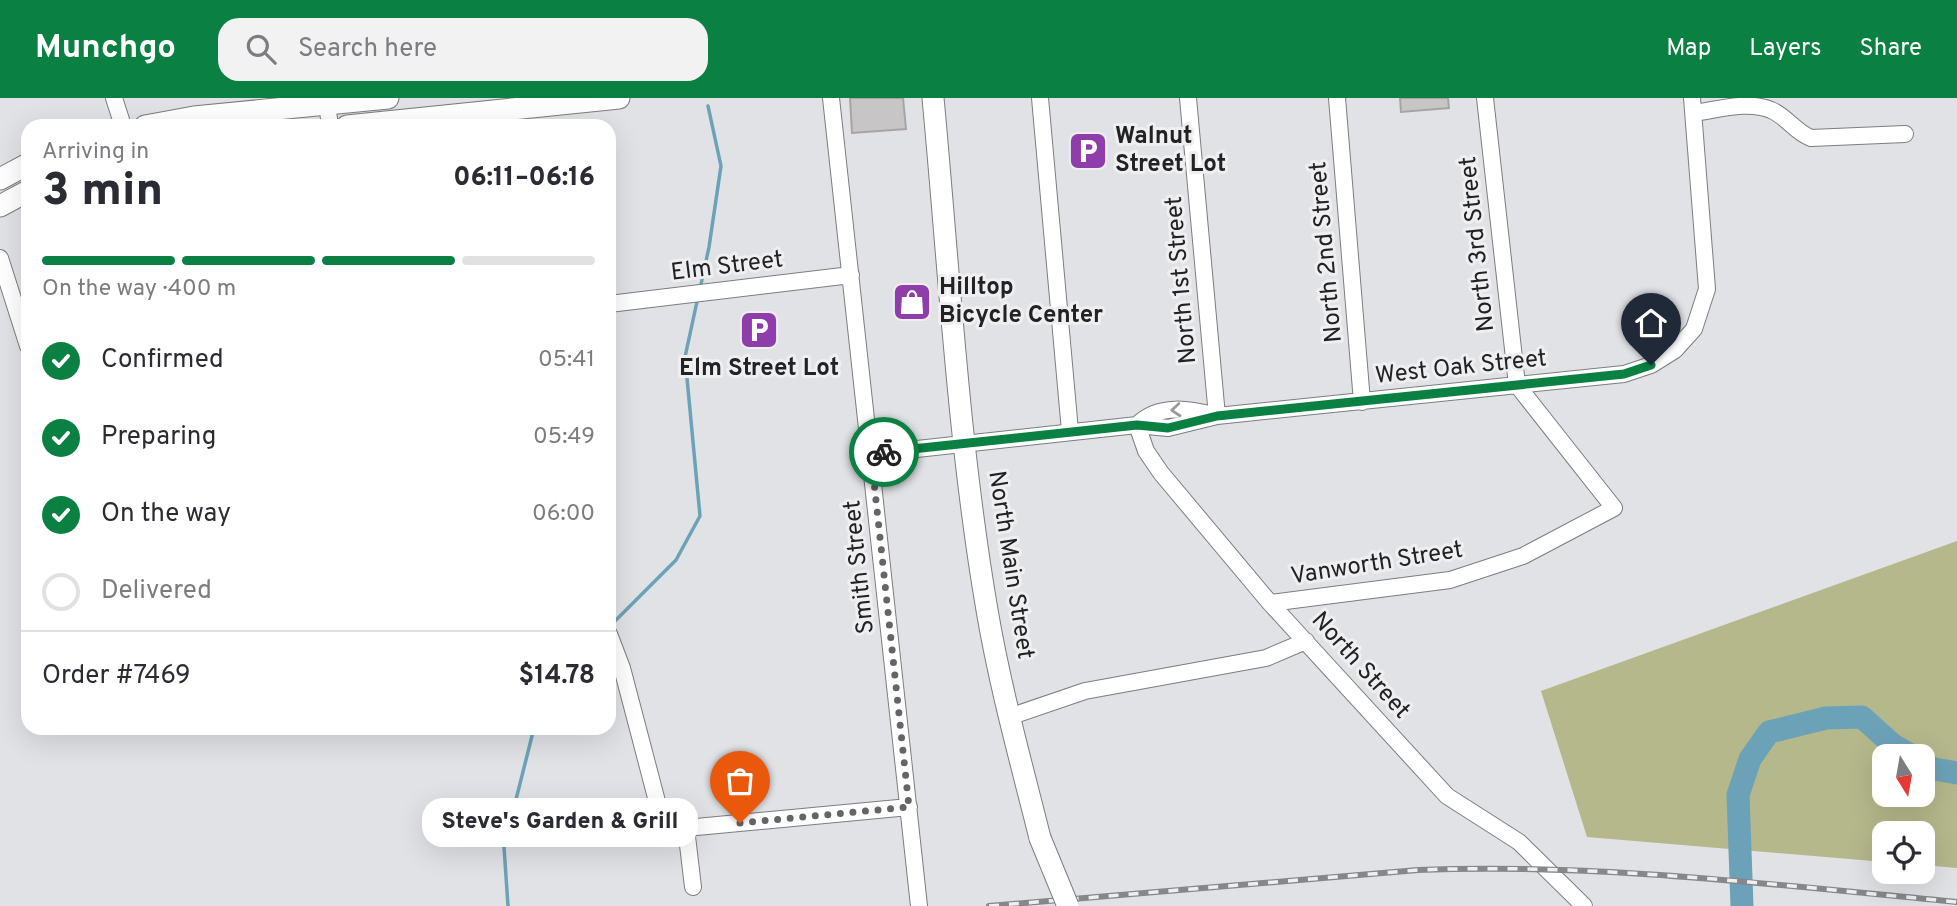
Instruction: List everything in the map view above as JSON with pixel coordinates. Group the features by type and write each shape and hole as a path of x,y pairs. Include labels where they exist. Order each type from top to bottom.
{"main road":[{"path":"183,119 388,98"},
{"path":"403,119 538,102 619,98"},
{"name":"North Main Street","path":"933,98 966,443 987,611 1009,717 1040,838 1068,906"},
{"path":"0,179 21,168"},
{"path":"0,206 21,195"}],"street":[{"path":"114,98 122,119"},
{"name":"Smith Street","path":"831,98 919,906"},
{"path":"1040,98 1070,431"},
{"name":"North 1st Street","path":"1188,98 1217,416"},
{"name":"North 2nd Street","path":"1337,98 1362,401"},
{"name":"North 3rd Street","path":"1485,98 1517,385"},
{"path":"327,104 329,119"},
{"path":"1693,106 1747,106 1771,110 1798,133 1811,138 1905,134"},
{"name":"West Oak Street","path":"871,454 1137,425 1168,428 1217,416 1624,374 1651,365 1675,350 1694,329 1707,289 1693,106"},
{"path":"0,258 21,324"},
{"name":"Elm Street","path":"616,303 850,275"},
{"name":"Vanworth Street","path":"1270,603 1450,580 1523,556 1614,508 1517,385"},
{"name":"North Street","path":"1137,425 1146,451 1161,473 1270,603 1447,796 1519,842 1582,904"},
{"path":"1009,717 1085,691 1266,658 1306,641"},
{"path":"616,654 659,809 671,826 686,828 909,807"},
{"path":"686,828 693,887"}],"green space":[{"path":"1957,541 1957,868 1935,866 1935,821 1872,821 1872,861 1587,837 1541,691"}],"building":[{"path":"850,98 903,98 906,129 852,133"},
{"path":"1400,98 1448,98 1449,108 1401,112"}],"waterway":[{"path":"700,289 721,166 708,106"},
{"path":"616,620 676,560 700,516 685,357 698,297"},
{"path":"1742,906 1738,795 1750,759 1769,732 1826,718 1862,717 1892,744"},
{"path":"508,906 504,847 532,735"},
{"path":"1936,769 1957,773"}],"railway":[{"path":"989,906 1418,870 1486,869 1688,877 1957,902"}],"way so far":[{"path":"740,823 909,807 871,454 884,452"}],"place":[{"name":"Walnut Street Lot","path":"1088,151"},
{"name":"Hilltop Bicycle Center","path":"912,302"},
{"name":"Elm Street Lot","path":"759,330"},
{"name":"Steve's Garden & Grill","path":"740,823"}],"route":[{"path":"884,452 1137,425 1168,428 1188,426 1217,416 1624,374 1651,365"}]}
